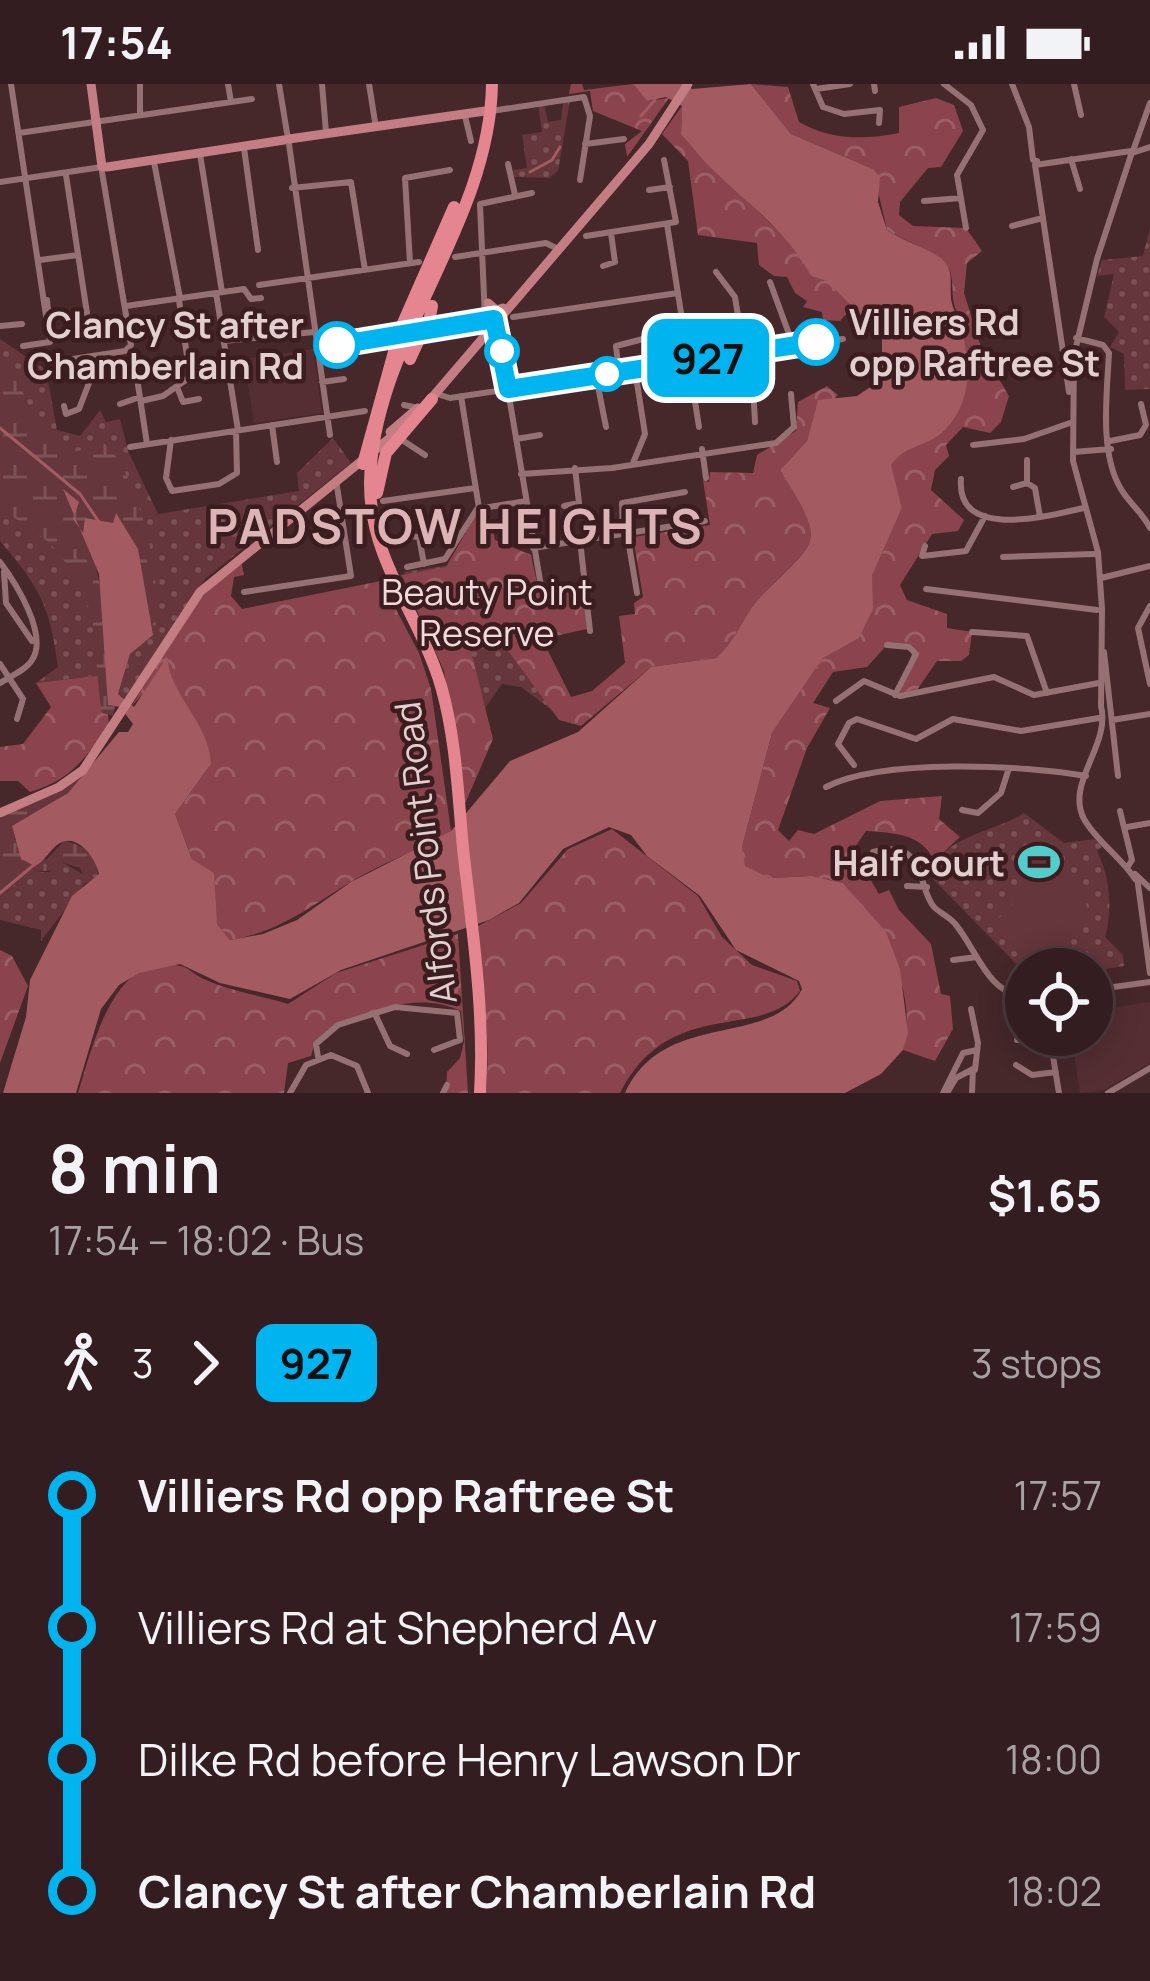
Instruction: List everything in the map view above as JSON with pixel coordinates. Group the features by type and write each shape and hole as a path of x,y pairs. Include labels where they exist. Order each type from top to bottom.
{"highway":[{"path":"408,335 462,192 489,84"},
{"path":"443,329 428,316 483,151 479,115"},
{"path":"408,335 483,151"},
{"name":"Alfords Point Road","path":"408,335 374,438 370,536 434,680 454,792"},
{"path":"385,501 369,478 433,396"},
{"name":"Alfords Point Road","path":"369,478 374,525 388,573 440,683 475,985 477,1093"}],"main road":[{"path":"91,84 104,169 479,115"},
{"path":"0,813 76,777 194,598 433,396 558,249 685,84"},
{"path":"408,335 496,322 503,308 558,249"},
{"path":"488,303 496,310 503,308"},
{"path":"337,480 374,438 433,396 479,327"}],"street":[{"path":"11,84 49,338 23,346"},
{"path":"140,84 140,115"},
{"path":"228,84 231,102"},
{"path":"279,84 330,434"},
{"path":"322,84 326,135"},
{"path":"369,84 376,128"},
{"path":"850,84 814,86 823,107 844,114 880,110 879,123"},
{"path":"944,84 970,105 982,130 957,175 966,228"},
{"path":"1012,84 1038,163 1061,343 1073,373 1072,452 1100,578 1100,706 1118,776"},
{"path":"1074,84 1081,116"},
{"path":"471,141 479,115 581,96 590,111 580,180"},
{"path":"19,134 252,99"},
{"path":"1072,402 1070,359 1150,103"},
{"path":"585,144 624,139"},
{"path":"1038,163 1150,147"},
{"path":"244,148 258,250"},
{"path":"170,440 166,480 172,491 217,484 237,473 237,430 200,154"},
{"path":"1071,159 1080,189"},
{"path":"664,160 699,427"},
{"path":"120,404 177,387 190,375 154,162"},
{"path":"508,164 514,195"},
{"path":"0,182 104,169 129,349 47,362"},
{"path":"395,174 450,170"},
{"path":"65,175 90,333"},
{"path":"259,285 415,263 403,198 406,176"},
{"path":"292,188 351,182 365,270"},
{"path":"649,190 670,187"},
{"path":"479,327 486,317 480,204 532,193"},
{"path":"924,201 961,198"},
{"path":"1012,226 1043,218"},
{"path":"586,236 672,223"},
{"path":"603,266 615,262 611,232"},
{"path":"455,256 544,243 558,249"},
{"path":"38,260 78,255"},
{"path":"716,272 736,297 755,422"},
{"path":"770,282 793,345"},
{"path":"126,306 244,289 251,299 261,298"},
{"path":"484,290 496,322 542,598"},
{"path":"513,317 678,293"},
{"path":"0,326 22,324"},
{"path":"224,340 314,332"},
{"path":"317,348 408,335"},
{"path":"619,372 617,345 646,338"},
{"path":"433,396 461,396 843,339"},
{"path":"176,344 186,341"},
{"path":"1076,342 1103,344 1109,353 1110,445 1118,484 1150,528"},
{"path":"64,406 67,415 79,409 93,374 93,356"},
{"path":"135,365 147,444"},
{"path":"633,465 645,436 635,370"},
{"path":"596,376 606,427"},
{"path":"322,382 344,379"},
{"path":"177,387 183,402 199,399"},
{"path":"521,474 633,465 783,440 796,420 791,394"},
{"path":"407,567 447,557 479,508 461,396"},
{"path":"1072,452 1140,435 1148,425 1142,404"},
{"path":"404,405 418,408"},
{"path":"130,447 365,411"},
{"path":"973,445 1024,439 1070,423"},
{"path":"272,425 278,462"},
{"path":"516,439 540,435"},
{"path":"374,438 397,439 425,455"},
{"path":"702,452 706,478"},
{"path":"1027,460 1027,483"},
{"path":"564,506 578,507 574,468"},
{"path":"244,592 352,575 337,480"},
{"path":"950,485 961,482 964,498 985,516 1006,521 1084,508"},
{"path":"1013,487 1027,483 1035,488 1040,517"},
{"path":"385,501 476,488"},
{"path":"637,593 622,503 685,492"},
{"path":"479,508 526,500"},
{"path":"922,556 968,549 985,516"},
{"path":"533,548 705,521"},
{"path":"407,536 420,535 424,564"},
{"path":"580,540 590,631"},
{"path":"916,565 925,546"},
{"path":"1003,557 1095,554"},
{"path":"2,565 6,603 34,644"},
{"path":"0,682 32,661 34,644 29,605 2,565"},
{"path":"1100,578 1150,566"},
{"path":"926,589 1099,610"},
{"path":"1149,609 1138,628 1150,684"},
{"path":"972,632 1034,638 1046,693"},
{"path":"887,645 909,647 916,654 895,695"},
{"path":"1104,652 1101,733 1080,808 1099,838 1138,879"},
{"path":"0,664 24,701 17,719"},
{"path":"836,701 864,681 895,695 994,677 1028,694 1099,683"},
{"path":"854,765 838,742 855,719 916,740 953,718 1021,731 1150,714"},
{"path":"826,788 899,772 1009,767 1086,776"},
{"path":"962,810 976,813 994,803 1009,767"},
{"path":"1120,811 1138,879 1150,973"},
{"path":"1127,826 1150,823"},
{"path":"873,852 904,854 923,872 932,911 951,919 1005,992"},
{"path":"907,886 927,886"},
{"path":"953,960 977,957"},
{"path":"1113,988 1150,982"},
{"path":"318,1057 316,1045 338,1025 395,1007 454,1010 460,1040 434,1050"},
{"path":"971,1009 977,1050 972,1093"},
{"path":"376,1016 388,1045 407,1054"},
{"path":"945,1093 963,1053 977,1050"},
{"path":"290,1093 303,1068 318,1057 338,1055 355,1063 368,1093"},
{"path":"1053,1056 1059,1093"},
{"path":"1016,1065 1032,1075 1056,1072"},
{"path":"1108,1093 1150,1068"},
{"path":"945,1093 962,1073 975,1070"}],"shaded area":[{"path":"633,84 686,84 692,89 751,84 791,134 873,169 880,177 878,202 887,230 932,252 948,266 951,301 966,354 967,385 956,416 939,435 903,453 891,465 902,508 872,576 873,609 859,638 823,658 772,733 742,847 745,866 770,878 812,876 843,883 886,932 900,969 908,1033 903,1050 881,1074 845,1093 625,1093 643,1067 665,1049 767,1019 787,1007 802,989 799,981 736,950 700,896 647,856 631,835 609,827 563,849 519,903 489,920 341,970 290,999 220,983 180,964 139,973 119,985 101,1009 76,1093 3,1093 26,1017 30,980 72,896 99,874 89,854 71,841 57,845 35,866 21,859 12,826 68,793 119,732 128,732 133,724 120,707 108,705 99,574 80,528 83,533 85,518 113,523 116,513 138,549 153,635 130,654 118,694 134,707 167,657 176,686 204,735 211,764 175,814 192,859 214,873 217,924 230,940 263,934 297,920 351,882 451,831 510,761 578,732 651,667 716,658 755,603 806,550 810,527 780,470 807,441 818,400 857,396 882,379 882,335 875,320 869,324 827,281 811,276 780,233 704,161 681,135 682,106 666,97 647,101"},
{"path":"313,349 322,413 254,423 244,359"},
{"path":"63,489 79,502 74,516"},
{"path":"1150,1002 1150,1063 1103,1091 1080,1093 1074,1056 1113,1056 1113,1008"}],"green space":[{"path":"571,84 582,84 584,90 633,84 647,101 669,98 627,157 625,144 642,131 593,111 590,91 569,94"},
{"path":"751,84 788,87 799,122 835,135 899,133 899,107 936,98 954,105 963,131 941,167 928,168 900,202 899,215 913,226 966,228 982,251 967,263 964,293 982,350 1009,396 1001,422 990,433 963,427 946,445 949,456 935,470 931,490 964,520 958,531 932,534 900,585 907,600 947,614 947,628 972,632 969,655 961,661 937,661 917,690 900,693 913,650 887,645 867,667 833,672 813,703 830,708 807,748 778,830 789,841 798,830 814,834 880,801 942,796 939,819 960,837 934,861 914,840 886,833 866,831 853,850 879,894 889,890 899,910 931,944 941,994 950,996 953,1029 935,1061 903,1050 906,1005 894,960 843,883 812,876 770,878 744,866 742,847 772,733 823,658 849,639 865,616 872,576 902,508 890,465 898,454 944,431 960,317 946,264 887,230 873,169 791,134"},
{"path":"570,100 558,171 549,178 514,177 513,170 527,168 522,135 542,132 538,105 544,104 548,122 561,120 563,101"},
{"path":"682,106 681,135 802,255 811,276 827,280 853,306 840,321 823,320 822,312 803,307 807,301 795,293 787,277 774,276 759,265 757,243 698,235 688,161 662,134"},
{"path":"1150,228 1150,389 1125,390 1124,354 1110,347 1119,332 1104,317 1114,274 1097,276 1102,260 1143,256"},
{"path":"0,339 46,370 57,430 80,436 100,410 106,422 120,419 128,451 158,514 299,491 297,473 333,438 351,463 206,578 125,698 118,694 130,654 153,634 90,552 103,675 36,683 58,667 41,599 0,541"},
{"path":"0,358 18,380 45,435 68,451 105,444 129,480 139,507 157,592 153,635 143,568 118,516 104,524 89,517 84,533 78,528 95,563 103,598 108,705 115,706 113,716 102,713 92,625 81,588 53,547 0,506"},
{"path":"827,386 838,395 832,402 818,401 807,441 780,470 810,527 806,549 755,603 716,658 651,667 581,726 559,720 504,645 471,651 493,739 464,806 444,671 401,575 446,567 478,511 489,509 495,540 531,555 541,601 551,593 583,588 587,629 551,637 546,647 571,697 592,691 625,663 619,616 635,614 634,603 643,597 633,537 710,525 703,480 709,482 710,472 753,473 757,455 796,431 798,402"},
{"name":"Beauty Point Reserve","path":"530,553 554,712 521,687 502,684 485,708 404,572"},
{"path":"241,561 244,575 234,577 231,596 242,609 381,581 419,653 431,689 451,831 278,925 230,940 217,924 175,814 209,767 202,738 168,665 131,707 194,604"},
{"path":"103,675 109,724 76,766 30,792 18,781 0,781 0,747 23,744 51,707 36,683"},
{"path":"82,777 68,793 13,827 15,840 46,860 64,841 78,845 93,857 98,877 87,883 80,868 64,863 56,870 34,872 0,897 0,817"},
{"path":"1024,813 1064,843 1095,839 1102,847 1097,851 1107,883 1105,937 1123,955 1124,966 1113,968 1113,948 1005,948 1005,953 928,874 958,842"},
{"path":"612,829 698,896 722,937 752,965 797,981 800,991 783,1006 762,1015 689,1031 664,1043 641,1062 620,1093 486,1093 487,1030 478,926 521,903 568,849"},
{"path":"1045,853 1079,886 1091,917 1066,941 1068,946 1016,948 992,926 1028,888 1029,867"},
{"path":"64,863 89,878 41,941 41,930 0,920 0,897 34,872 49,872"},
{"path":"458,934 468,1093 446,1093 447,1072 460,1058 464,1041 461,1011 423,1002 366,1015 315,1042 311,1056 288,1063 284,1093 78,1093 109,1007 138,972 158,965 181,966 216,984 288,1004 336,973"},
{"path":"0,950 12,956 28,986 0,1063"}],"waterway":[{"path":"641,116 655,100"},
{"path":"530,172 552,160 560,147"},
{"path":"0,428 80,494 101,525"},
{"path":"0,893 35,864"}],"bus line":[{"name":"927","path":"337,345 494,319 508,389 816,342"}],"place":[{"name":"Villiers Rd opp Raftree St","path":"816,342"},
{"name":"Clancy St after Chamberlain Rd","path":"337,345"},
{"name":"Half court","path":"1039,862"}],"district":[{"name":"PADSTOW HEIGHTS","path":"456,525"}]}
